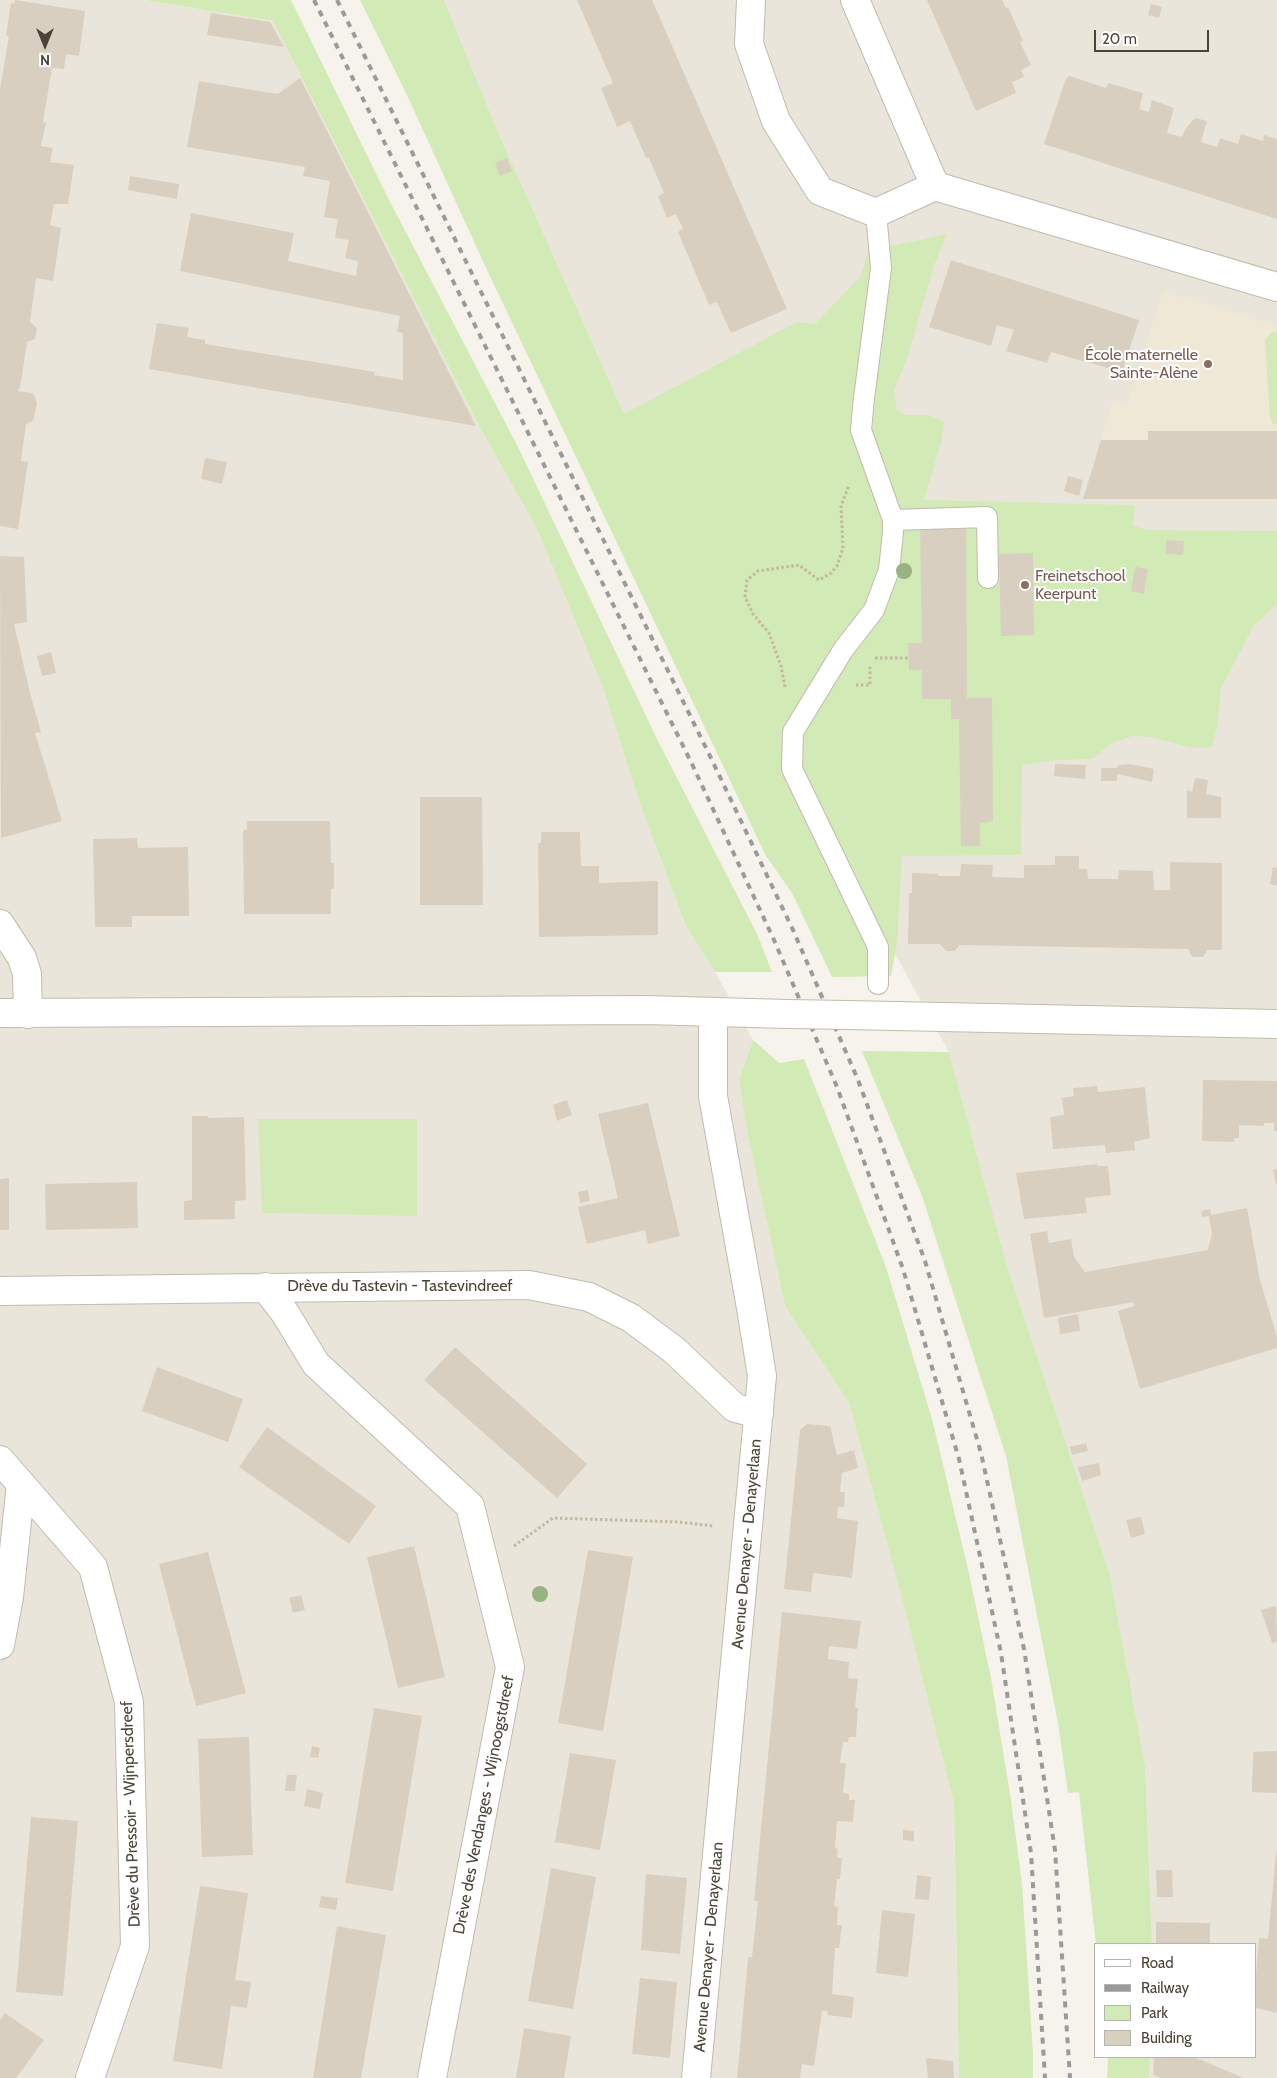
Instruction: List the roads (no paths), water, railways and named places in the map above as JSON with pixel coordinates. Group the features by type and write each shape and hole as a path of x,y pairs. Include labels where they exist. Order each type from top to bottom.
{"street":[{"path":"751,0 750,44 776,121 820,191 876,213 935,186 1277,286"},
{"path":"855,0 935,186"},
{"path":"0,924 22,958 27,974 28,1014"},
{"path":"0,1013 636,1010 1277,1024"},
{"name":"Avenue Denayer - Denayerlaan","path":"696,2078 762,1376 752,1308 713,1096 713,1012"},
{"name":"Drève du Tastevin - Tastevindreef","path":"0,1291 529,1285 589,1298 631,1318 674,1350 735,1408 759,1414"},
{"name":"Drève des Vendanges - Wijnoogstdreef","path":"265,1287 285,1313 316,1364 470,1506 510,1667 432,2078"},
{"name":"Drève du Pressoir - Wijnpersdreef","path":"0,1460 93,1567 129,1702 135,1946 90,2078"},
{"path":"0,1645 10,1597 21,1484"}],"lane":[{"path":"876,213 881,268 861,430 893,520 889,570 874,610 843,650 793,732 792,769 878,948 878,984"},
{"path":"893,520 987,517 988,578"}],"railway":[{"path":"314,0 692,764 774,940 837,1087 903,1269 959,1459 1001,1653 1031,1853 1045,2078"},
{"path":"337,0 710,756 793,930 858,1080 925,1261 981,1453 1024,1649 1055,1850 1070,2078"}],"place":[{"name":"École maternelle Sainte-Alène","path":"1208,364"},
{"name":"Freinetschool Keerpunt","path":"1025,585"}]}
